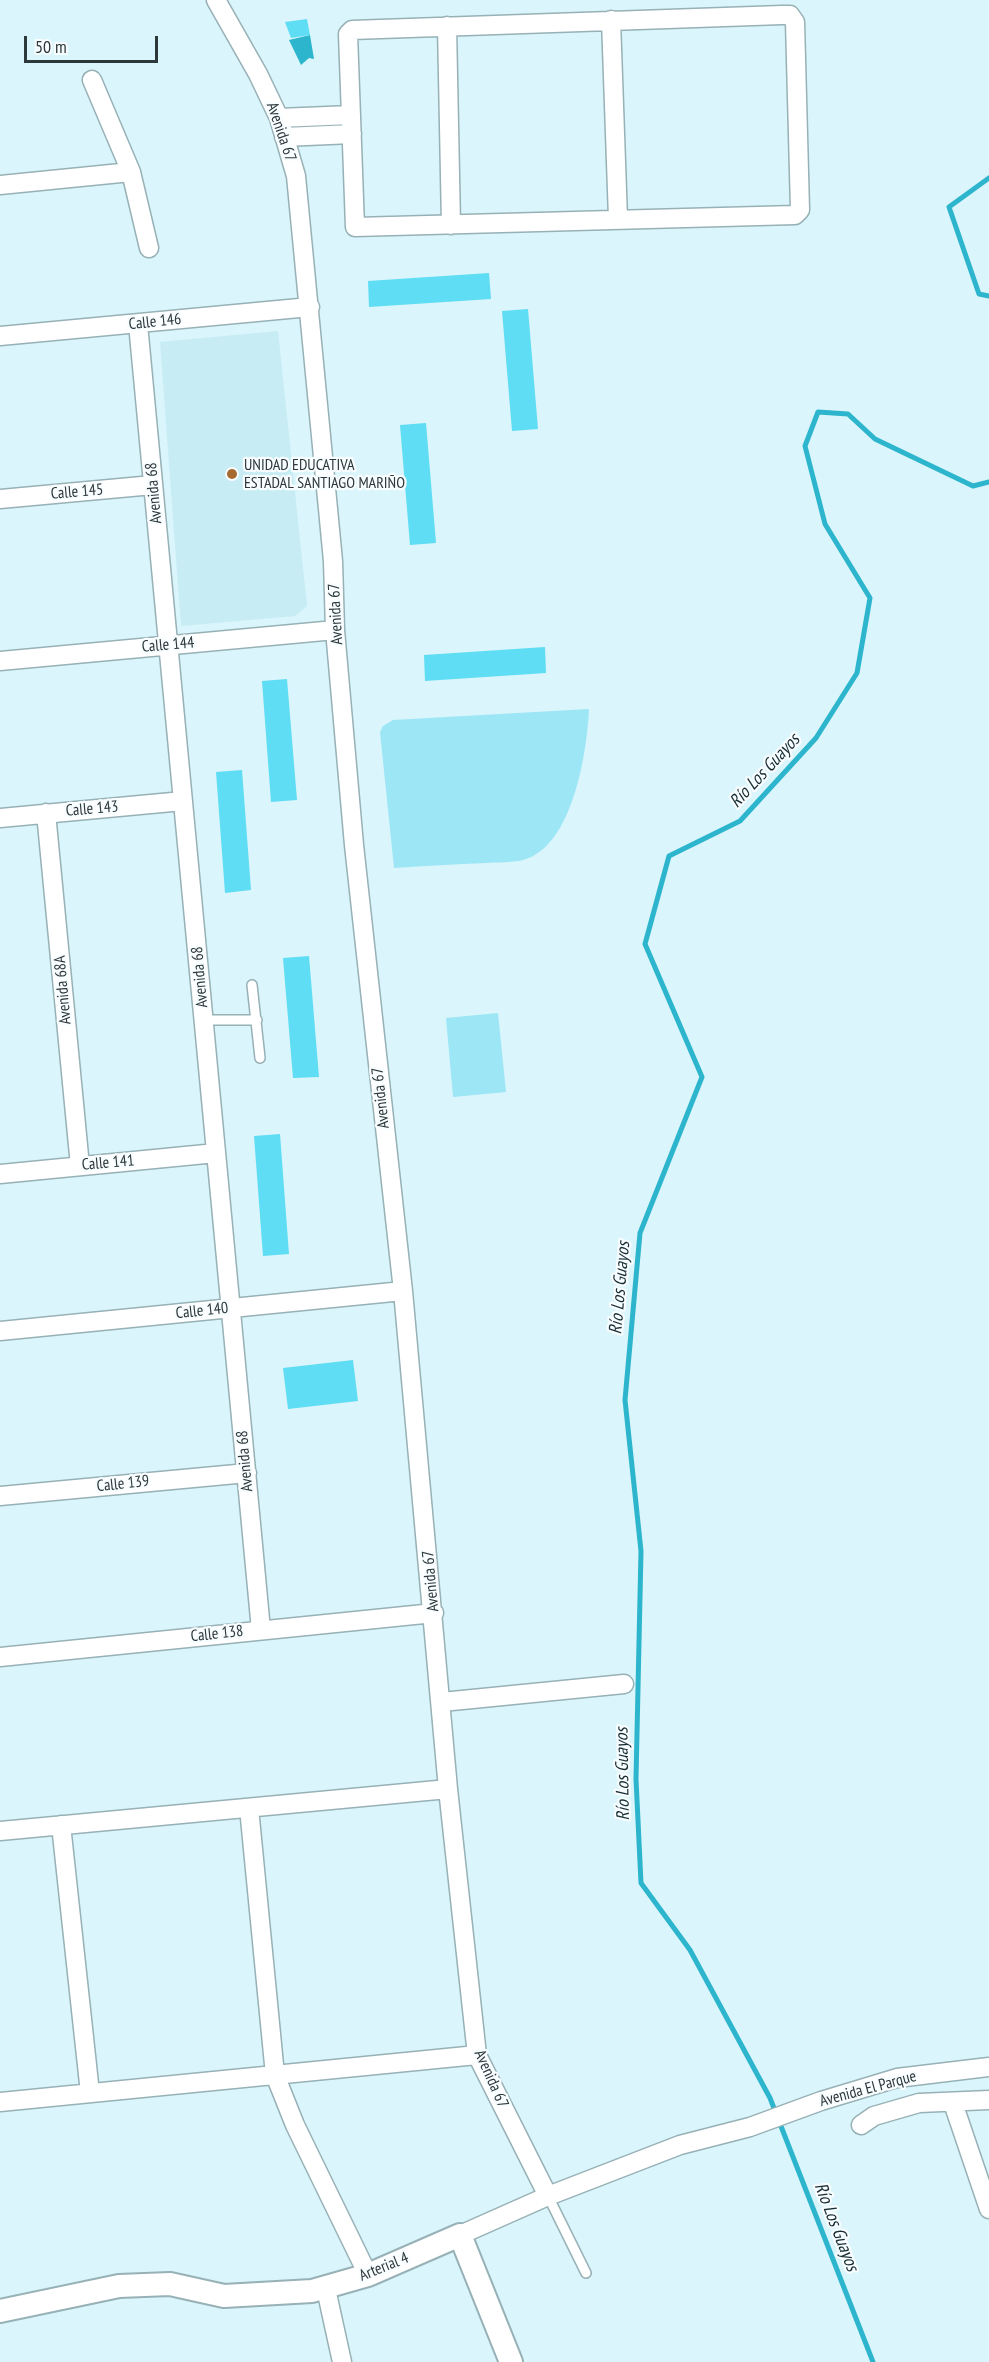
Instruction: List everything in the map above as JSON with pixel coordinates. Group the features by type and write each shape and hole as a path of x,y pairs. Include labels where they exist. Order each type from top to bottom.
{"street":[{"name":"Avenida 67","path":"216,0 258,74 279,118 296,176 310,307 335,592 335,630 356,857 403,1291 434,1613 448,1789 477,2055 548,2196"},
{"path":"790,15 795,22 799,213 356,227 349,31 611,20 790,15"},
{"path":"611,20 618,219"},
{"path":"447,26 451,225"},
{"path":"92,80 131,172 149,248"},
{"path":"279,118 351,115"},
{"path":"284,137 352,134"},
{"path":"0,185 131,172"},
{"name":"Calle 146","path":"0,336 310,307"},
{"name":"Avenida 68","path":"138,324 261,1630"},
{"name":"Calle 145","path":"0,499 153,485"},
{"name":"Calle 144","path":"0,661 335,630"},
{"name":"Calle 143","path":"0,818 183,801"},
{"name":"Avenida 68A","path":"46,813 80,1166"},
{"name":"Calle 141","path":"0,1174 216,1153"},
{"name":"Calle 140","path":"0,1331 403,1291"},
{"name":"Calle 139","path":"0,1496 247,1473"},
{"name":"Calle 138","path":"0,1657 434,1613"},
{"path":"442,1702 624,1684"},
{"path":"0,1831 448,1789"},
{"path":"249,1808 275,2075 295,2125 368,2275"},
{"path":"61,1826 90,2093"},
{"path":"0,2102 477,2055"},
{"name":"Avenida El Parque","path":"750,2127 821,2101 897,2078 989,2067"},
{"path":"861,2125 874,2116 919,2103 989,2100"},
{"path":"953,2103 989,2209"},
{"name":"Arterial 4","path":"0,2312 119,2286 170,2284 224,2296 326,2289 368,2275 548,2196 680,2145 750,2127"},
{"path":"460,2235 511,2362"},
{"path":"326,2289 342,2362"}],"lane":[{"path":"252,985 260,1058"},
{"path":"204,1020 257,1020"},
{"path":"548,2196 586,2273"}],"shaded area":[{"path":"310,35 314,59 309,58 301,65 289,40"},
{"name":"UNIDAD EDUCATIVA ESTADAL SANTIAGO MARIÑO","path":"278,331 307,606 295,616 181,626 160,342"},
{"path":"589,709 585,749 574,796 554,837 540,852 514,862 394,868 380,732 383,726 393,720"},
{"path":"498,1013 506,1092 453,1097 446,1018"}],"building":[{"path":"307,19 310,35 291,38 285,22"},
{"path":"489,273 491,299 369,307 368,281"},
{"path":"528,309 538,429 512,431 502,311"},
{"path":"426,423 436,543 410,545 400,425"},
{"path":"545,647 546,673 425,681 424,655"},
{"path":"287,679 297,800 271,802 262,681"},
{"path":"242,770 251,890 225,893 216,772"},
{"path":"309,956 319,1077 293,1078 283,958"},
{"path":"280,1134 289,1254 263,1256 254,1136"},
{"path":"353,1360 358,1401 288,1409 283,1368"}],"waterway":[{"name":"Río Los Guayos","path":"989,178 949,207 979,294 989,296"},
{"name":"Río Los Guayos","path":"873,2362 770,2098 690,1950 641,1883 636,1779 641,1551 625,1400 640,1233 702,1077 645,944 669,856 740,821 816,738 857,673 870,598 825,524 805,446 818,412 848,414 875,439 973,486 989,482"}],"place":[{"name":"UNIDAD EDUCATIVA ESTADAL SANTIAGO MARIÑO","path":"232,474"}]}
